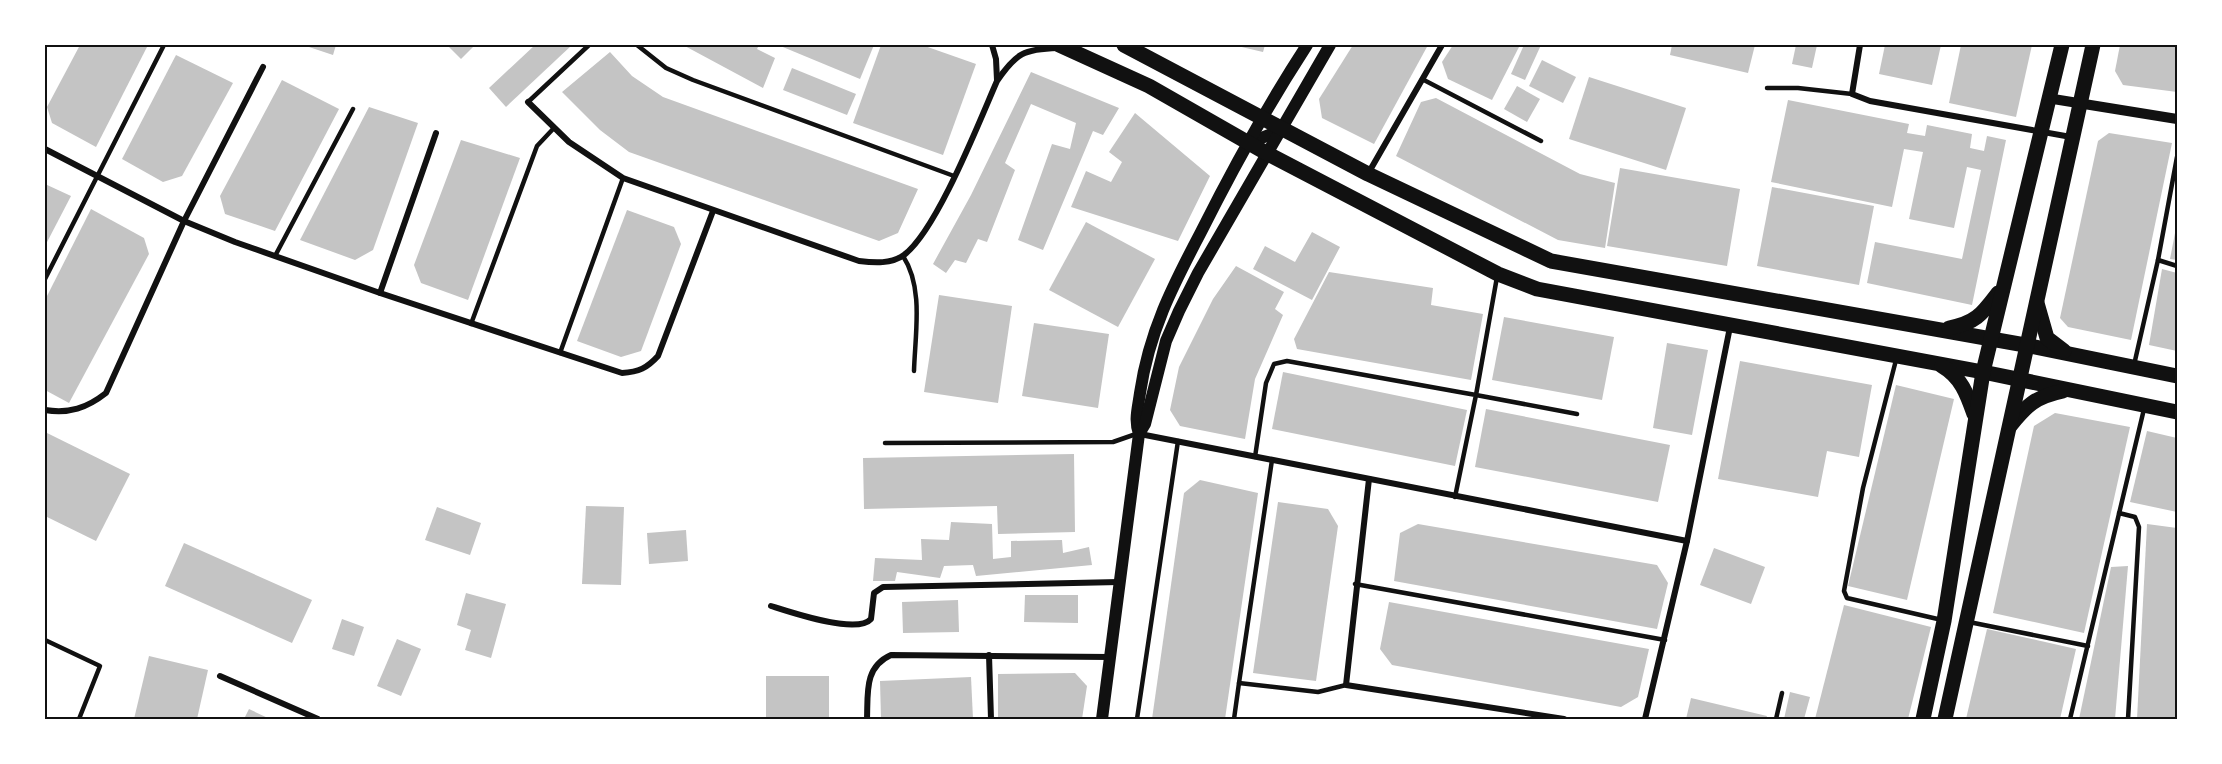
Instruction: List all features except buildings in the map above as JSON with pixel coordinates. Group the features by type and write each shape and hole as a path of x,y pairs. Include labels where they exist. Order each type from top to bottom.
{"main road":[{"path":"1124,45 1281,130 1551,261 2025,345 2177,376"},
{"path":"1139,434 1135,423 1151,339 1183,264 1249,143 1307,45"},
{"path":"1102,719 1139,434 1145,424 1166,341 1198,273 1330,45"},
{"path":"1923,719 1944,621 1983,372 2047,98 2062,45"},
{"path":"1944,719 2093,45"},
{"path":"1063,46 1149,87 1268,154 1498,274 1537,289 1730,327 1983,372 2177,412"},
{"path":"1263,119 1268,154"},
{"path":"1249,143 1281,130"},
{"path":"1939,330 1969,324 1984,312 2002,288"},
{"path":"2036,297 2047,338 2069,354"},
{"path":"1939,364 1959,380 1975,417"},
{"path":"2008,428 2026,406 2043,395 2071,390"}],"street":[{"path":"992,45 996,59 997,81"},
{"path":"1368,174 1442,45"},
{"path":"1860,45 1852,94 1870,101 2072,137"},
{"path":"528,102 553,129 624,178 860,261 889,262 903,256 914,245 954,176 997,81 1016,56 1041,48 1063,46"},
{"path":"45,410 60,412 78,410 93,404 106,393 184,221 263,67"},
{"path":"2047,98 2177,119"},
{"path":"380,293 436,133"},
{"path":"45,149 184,221 380,293 622,373 635,372 648,367 658,356 713,211"},
{"path":"1645,719 1687,541 1730,327"},
{"path":"1139,434 1687,541"},
{"path":"1369,479 1355,584 1346,686 1564,719"},
{"path":"771,606 828,622 862,624 871,619 874,593 883,587 1119,582"},
{"path":"867,719 869,677 879,660 891,655 1111,657"},
{"path":"989,655 991,719"},
{"path":"220,676 318,719"}],"lane":[{"path":"45,279 164,45"},
{"path":"528,102 589,45"},
{"path":"637,45 666,68 693,80 954,176"},
{"path":"1422,79 1541,141"},
{"path":"1767,88 1798,88 1852,94"},
{"path":"275,256 353,110"},
{"path":"471,324 537,146 553,129"},
{"path":"2133,368 2158,260 2177,157"},
{"path":"560,354 624,178"},
{"path":"903,256 909,266 915,289 914,371"},
{"path":"2158,260 2177,266"},
{"path":"1455,496 1498,274"},
{"path":"1896,357 1863,488 1844,591 1847,598 1944,621"},
{"path":"1255,456 1266,383 1274,364 1287,361 1576,414"},
{"path":"2070,719 2145,406"},
{"path":"885,443 1113,442 1139,434"},
{"path":"1137,719 1178,441"},
{"path":"1234,719 1272,460"},
{"path":"2119,513 2135,517 2139,527 2128,719"},
{"path":"1355,584 1665,640"},
{"path":"1966,622 2088,646"},
{"path":"45,640 100,666 79,719"},
{"path":"1239,683 1318,692 1346,686"},
{"path":"1776,719 1782,693"}]}
